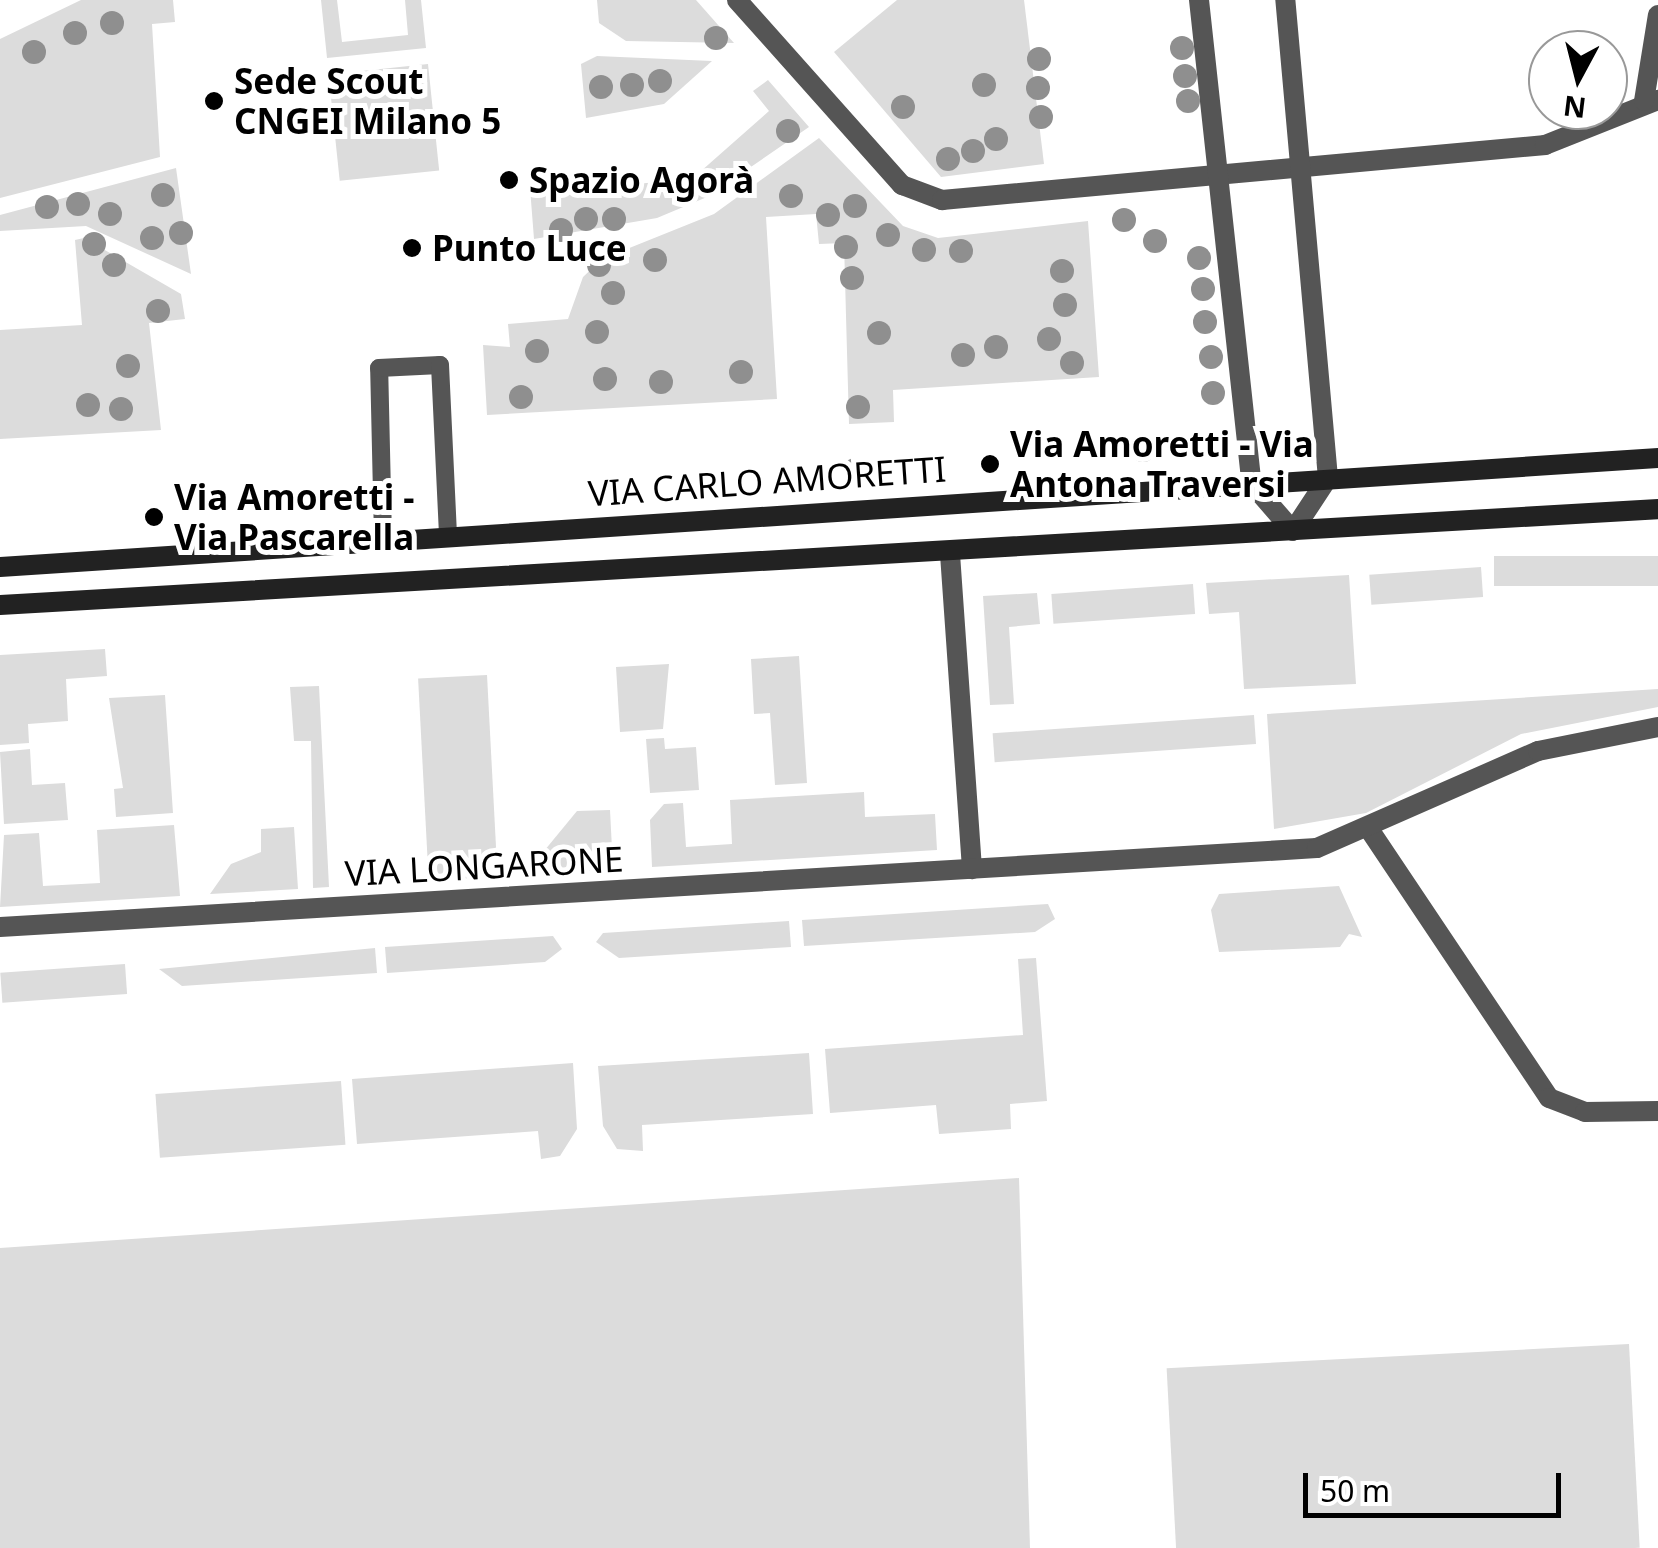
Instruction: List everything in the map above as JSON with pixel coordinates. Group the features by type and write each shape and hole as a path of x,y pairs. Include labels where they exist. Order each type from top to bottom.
{"street":[{"path":"737,0 902,184 923,195 974,200 1545,144 1604,126 1651,101 1658,14"},
{"path":"1199,0 1252,484 1292,532"},
{"path":"1285,0 1328,478 1292,532"},
{"name":"VIA CARLO AMORETTI","path":"0,567 383,538 1658,458"},
{"path":"0,605 950,554 1658,510"},
{"path":"950,554 972,869"},
{"name":"VIA LONGARONE","path":"0,927 1317,848 1371,832 1538,751 1658,727"},
{"path":"1371,832 1549,1098 1585,1112 1658,1111"}],"lane":[{"path":"383,538 379,368 440,365 448,534"}],"shaded area":[{"path":"81,0 173,0 175,22 152,24 160,157 0,198 0,39"},
{"path":"321,0 337,0 342,42 408,35 405,0 421,0 426,48 327,58"},
{"path":"597,0 696,0 734,43 626,41 599,23"},
{"path":"897,0 1024,0 1044,164 941,177 834,52"},
{"path":"597,56 712,61 664,104 586,118 581,64"},
{"path":"428,64 439,170 340,181 329,74"},
{"path":"768,80 809,127 707,197 657,218 534,239 529,175 588,170 590,188 692,179 769,111 753,91"},
{"path":"819,138 903,226 938,238 1088,221 1099,377 893,390 894,422 849,424 844,243 819,244 816,214 766,217 777,399 487,415 483,345 510,347 508,324 568,319 583,277 602,259 714,214"},
{"path":"176,168 191,274 86,226 0,231 0,215"},
{"path":"84,238 181,294 185,319 149,323 161,430 0,439 0,330 82,325 75,240"},
{"path":"1494,556 1658,556 1658,586 1494,586"},
{"path":"1481,567 1483,597 1371,605 1369,575"},
{"path":"1349,575 1356,684 1244,689 1239,612 1209,614 1206,583"},
{"path":"1193,584 1195,614 1053,624 1051,594"},
{"path":"1037,593 1040,624 1009,627 1014,704 990,705 983,596"},
{"path":"105,649 107,676 66,679 68,721 28,724 29,743 0,745 0,655"},
{"path":"799,656 807,783 775,785 770,713 754,714 751,659"},
{"path":"669,664 663,729 620,732 616,667"},
{"path":"487,675 498,877 429,880 418,679"},
{"path":"319,686 329,887 313,888 311,741 294,741 290,687"},
{"path":"1658,689 1658,707 1521,734 1366,813 1274,829 1267,714"},
{"path":"165,695 173,813 116,817 114,789 123,788 109,698"},
{"path":"1254,715 1256,744 995,762 993,733"},
{"path":"664,738 665,749 696,747 699,790 650,793 646,739"},
{"path":"30,749 32,785 65,783 68,820 4,824 0,752"},
{"path":"864,792 865,817 935,814 937,850 652,867 650,820 664,804 683,803 686,847 732,844 730,800"},
{"path":"610,810 613,869 536,874 535,862 577,811"},
{"path":"174,825 180,896 0,907 4,835 39,833 43,886 100,883 97,830"},
{"path":"294,827 298,889 210,894 231,864 261,852 261,829"},
{"path":"1339,886 1362,937 1349,934 1340,947 1219,952 1211,910 1219,894"},
{"path":"1048,904 1055,919 1035,932 804,946 802,920"},
{"path":"789,921 791,947 619,958 596,942 603,933"},
{"path":"553,936 562,949 545,962 387,973 385,947"},
{"path":"375,948 377,973 182,986 159,969"},
{"path":"1036,958 1047,1101 1010,1104 1011,1129 939,1134 936,1105 830,1113 825,1049 1023,1035 1018,959"},
{"path":"125,964 127,994 2,1003 0,973"},
{"path":"809,1053 813,1114 642,1125 643,1151 617,1149 603,1126 598,1066"},
{"path":"573,1063 577,1129 560,1156 541,1159 538,1131 357,1144 352,1079"},
{"path":"341,1081 345,1145 160,1158 155,1094"},
{"path":"1019,1178 1030,1548 0,1548 0,1248"},
{"path":"1629,1344 1640,1548 1176,1548 1167,1368"}],"place":[{"name":"Sede Scout CNGEI Milano 5","path":"214,101"},
{"name":"Spazio Agorà","path":"509,180"},
{"name":"Punto Luce","path":"412,248"},
{"name":"Via Amoretti - Via Antona Traversi","path":"990,464"},
{"name":"Via Amoretti - Via Pascarella","path":"154,517"}]}
